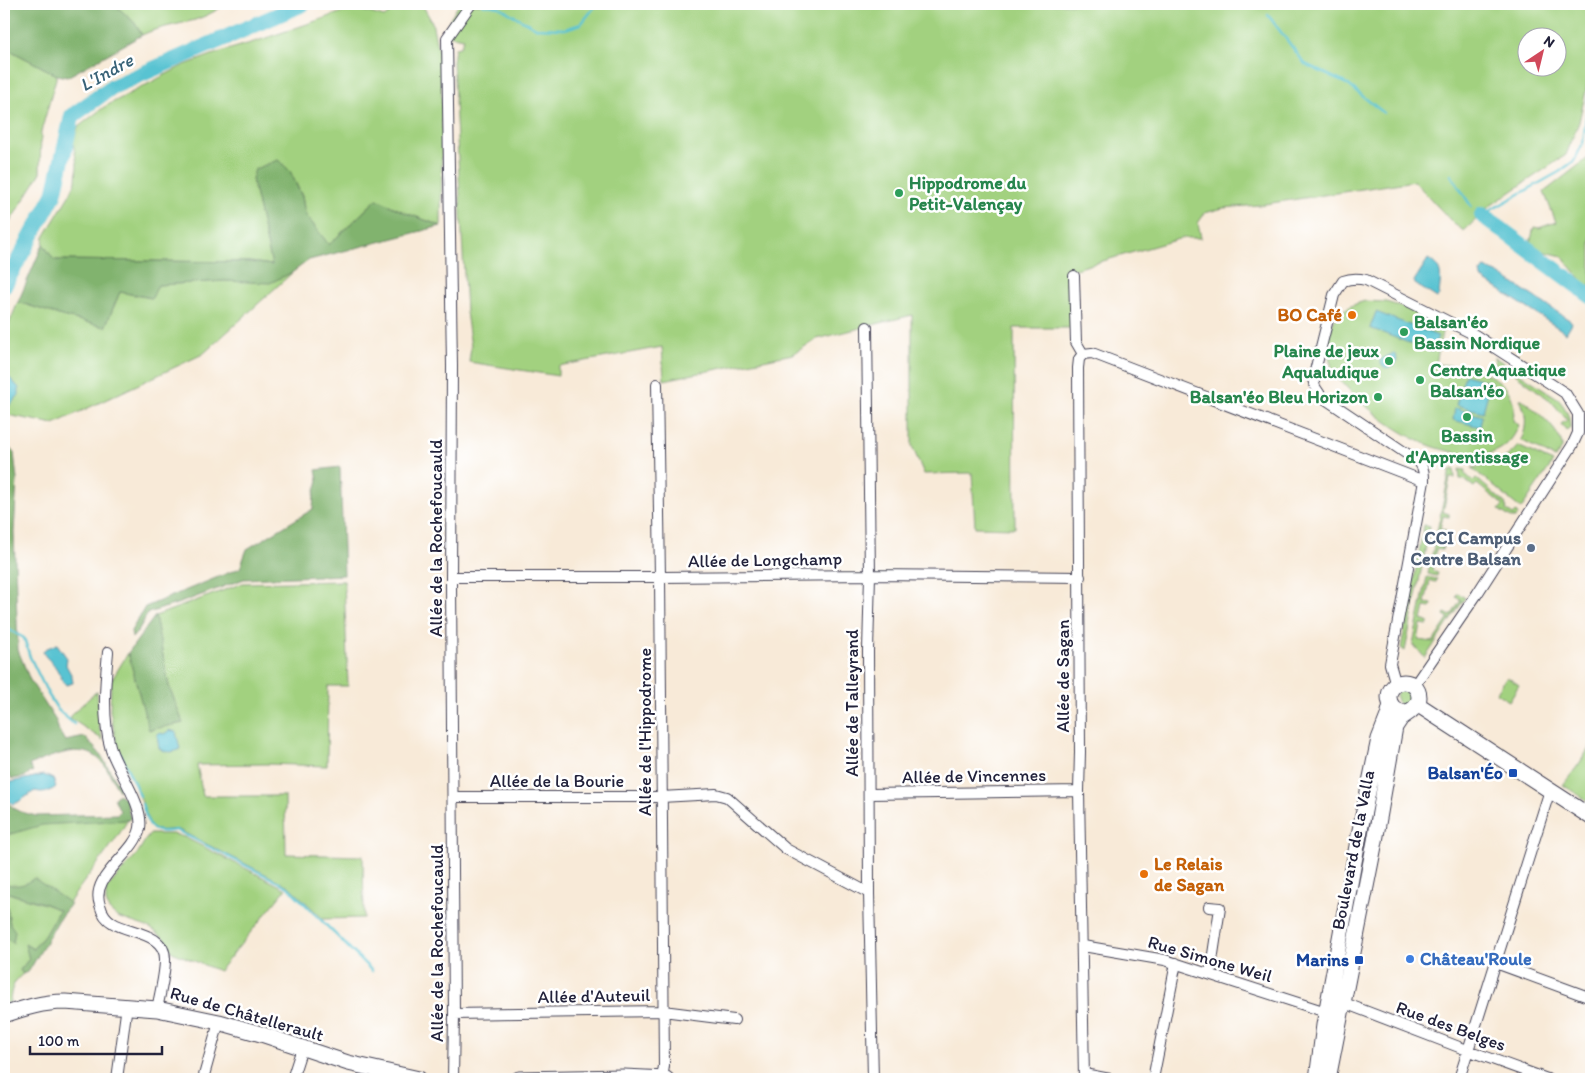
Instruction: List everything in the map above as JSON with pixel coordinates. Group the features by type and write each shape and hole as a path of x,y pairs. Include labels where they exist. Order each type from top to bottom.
{"main road":[{"path":"1414,708 1419,695 1414,686 1405,682 1392,688 1389,696 1391,704 1397,711 1402,712 1414,708 1591,817"},
{"name":"Boulevard de la Valla","path":"1328,1079 1333,1004 1359,835 1377,747 1391,704"},
{"name":"Boulevard de la Valla","path":"1317,1079 1395,727 1401,718 1414,708"},
{"name":"Rue de Châtellerault","path":"4,1015 36,1004 51,1002 157,1009 219,1022 348,1063 418,1079"},
{"path":"519,1079 666,1079"}],"street":[{"name":"Allée de la Rochefoucauld","path":"452,1079 454,1014 451,577 452,366 447,38 470,6"},
{"name":"Allée de Sagan","path":"1074,276 1076,342 1083,354 1079,360 1078,368 1080,576 1079,791 1084,1077"},
{"path":"1396,685 1390,664 1424,482 1423,468 1419,462 1321,396 1315,387 1313,379 1334,295 1343,281 1357,278 1366,280 1475,335 1565,394 1578,414 1578,433 1572,446 1477,594 1414,686"},
{"name":"Allée de Talleyrand","path":"867,327 870,575 868,651 869,893 874,1079"},
{"path":"1083,354 1092,353 1424,482"},
{"name":"Allée de l'Hippodrome","path":"657,384 664,1066 662,1079"},
{"name":"Allée de Longchamp","path":"451,577 1080,576"},
{"path":"108,652 105,696 107,729 111,750 133,795 140,819 140,829 133,843 101,884 99,903 104,915 113,924 148,936 163,949 166,959 157,1009"},
{"path":"1459,1079 1550,790"},
{"name":"Allée de Vincennes","path":"869,794 1079,791"},
{"name":"Allée de la Bourie","path":"453,797 661,797 716,794 727,796 786,849 869,893"},
{"path":"1209,906 1220,908 1210,974"},
{"name":"Rue Simone Weil","path":"1083,946 1176,963 1210,974 1333,1004"},
{"path":"1153,1079 1176,963"},
{"path":"1496,963 1591,998"},
{"name":"Rue des Belges","path":"1333,1004 1547,1079"},
{"path":"118,1079 127,1006"},
{"name":"Allée d'Auteuil","path":"454,1014 663,1011 734,1020"},
{"path":"203,1079 219,1022"},
{"path":"292,1079 302,1048"},
{"path":"1084,1077 1110,1079"}],"green space":[{"path":"4,4 114,4 134,22 142,35 67,77 57,75 4,47"},
{"path":"114,4 227,4 199,18 142,35 134,22"},
{"name":"Hippodrome du Petit-Valençay","path":"459,4 1591,4 1587,86 1579,122 1566,155 1490,206 1464,231 1454,224 1414,181 1259,205 1223,208 1205,213 1198,223 1201,238 1182,238 1072,270 1072,328 1014,328 1015,528 975,527 972,473 924,474 912,446 912,315 817,339 793,354 664,380 662,347 558,366 558,376 469,362 471,347 466,312 453,62 455,48 460,47 464,38 441,34"},
{"path":"400,6 423,6 432,22 437,46 441,53 441,226 406,213 377,199 329,245 305,214 302,196 290,171 278,160 252,179 272,265 250,262 54,260 43,244 44,237 76,181 77,164 73,142 78,127 104,107 182,66 217,53 354,8 384,17"},
{"path":"4,47 57,75 41,132 40,174 8,225 4,239"},
{"path":"1591,143 1591,291 1562,256 1529,248 1534,227 1539,228 1556,222 1544,192 1588,158"},
{"path":"278,160 290,171 302,197 305,214 329,245 377,199 406,213 441,226 309,260 293,272 270,283 225,281 158,285 152,298 120,292 105,327 18,302 43,244 54,260 250,262 272,265 252,179 255,169"},
{"path":"293,272 203,354 54,424 7,415 4,424 4,407 8,407 13,401 19,388 4,372 4,331 6,331 18,302 105,327 120,292 151,298 157,285 225,281 270,282"},
{"name":"Centre Aquatique Balsan'éo","path":"1365,301 1386,302 1410,309 1443,327 1436,364 1478,371 1491,376 1501,383 1509,393 1513,405 1513,421 1519,425 1514,435 1502,448 1486,454 1467,455 1436,448 1400,431 1352,393 1332,367 1328,352 1329,336 1338,315 1347,308"},
{"path":"1494,357 1556,397 1566,411 1570,428 1566,431 1561,424 1567,420 1551,401 1506,367 1500,371 1496,369"},
{"path":"1520,399 1540,415 1558,435 1562,448 1555,458 1521,440 1525,430 1525,419"},
{"path":"4,442 14,453 17,480 14,532 18,650 30,680 56,721 65,741 85,737 101,755 120,788 119,791 103,763 92,754 84,752 74,751 55,755 29,765 33,771 24,777 12,779 8,773 4,777"},
{"path":"1518,446 1553,462 1521,509 1472,468 1498,462"},
{"path":"340,467 344,575 244,579 148,613 132,638 131,631 145,607 240,568 247,549 313,509 318,480 316,470"},
{"path":"1454,469 1455,478 1450,478 1443,512 1449,514 1449,517 1443,516 1440,529 1446,530 1445,533 1439,532 1437,545 1443,546 1442,550 1436,549 1432,571 1438,573 1437,576 1428,574 1450,470"},
{"path":"1459,469 1466,470 1464,473 1473,481 1476,478 1506,504 1506,510 1513,515 1516,512 1518,515 1516,518 1511,518 1499,510 1503,505 1477,484 1474,487 1460,479"},
{"path":"1424,525 1430,526 1405,651 1401,648"},
{"path":"1427,577 1437,579 1436,582 1430,581 1425,603 1432,604 1431,608 1425,607 1422,620 1428,622 1428,625 1421,624 1418,640 1433,642 1449,618 1444,615 1445,613 1451,616 1461,600 1456,596 1458,593 1465,598 1425,658 1413,644"},
{"path":"344,581 348,686 328,686 327,766 267,764 197,765 203,796 285,796 286,854 363,856 364,918 323,919 289,886 179,830 159,830 152,827 128,768 118,750 110,711 111,681 128,653 149,729 183,723 169,686 155,616 243,583"},
{"path":"155,616 169,686 183,723 149,730 128,653"},
{"path":"1507,677 1519,685 1509,701 1496,693"},
{"path":"1405,688 1411,691 1414,697 1411,703 1405,706 1399,703 1396,697 1399,691"},
{"path":"97,691 100,731 103,740 70,718"},
{"path":"1591,745 1591,803 1563,785"},
{"path":"119,794 127,801 128,812 131,818 128,820 42,825 4,836 4,800 18,811 36,816 117,814 120,811 114,798"},
{"path":"129,818 67,906 4,883 4,836 37,822"},
{"path":"149,834 173,834 184,837 286,889 219,971 172,952 164,938 150,928 117,917 109,910 106,902 106,889 137,854"},
{"path":"34,878 71,904 61,916 29,971 23,974 20,970 29,959 25,944 33,949 44,936 59,910 4,891 4,883 20,885"},
{"path":"4,891 59,910 44,936 33,949 26,945 29,959 20,970 23,974 13,986 10,1002 4,1004 4,972 6,966 4,960 4,936 13,942 7,906 4,903"},
{"path":"4,903 7,906 10,924 15,931 13,943 4,936"}],"water":[{"path":"1428,259 1437,266 1440,274 1439,296 1437,298 1415,284 1414,281"},
{"path":"1485,268 1499,274 1571,321 1572,323 1566,333 1481,278 1480,272"},
{"name":"Balsan'éo Bassin Nordique","path":"1376,312 1438,336 1432,352 1370,328"},
{"name":"Plaine de jeux Aqualudique","path":"1394,353 1397,359 1396,364 1391,367 1384,367 1380,360"},
{"path":"4,372 19,388 19,395 8,407 4,407"},
{"path":"1465,375 1491,382 1483,412 1456,405"},
{"path":"1455,408 1482,416 1480,427 1453,420"},
{"path":"57,644 67,658 66,665 72,676 73,683 66,685 55,666 43,651"},
{"path":"170,730 176,732 180,749 169,752 159,748 157,735 159,733 164,734"},
{"path":"44,775 53,779 56,787 46,792 35,791 13,804 4,797 4,785 6,783"}],"waterway":[{"name":"L'Indre","path":"287,4 290,10"},
{"name":"L'Indre","path":"4,286 54,195 72,116 112,87 303,4"},
{"path":"482,4 499,7 536,28 565,29 581,24 597,4"},
{"path":"1268,15 1305,64 1347,84 1384,113"},
{"path":"1482,215 1559,172 1574,161 1583,143 1591,75"},
{"path":"1451,175 1471,206"},
{"path":"1482,215 1591,296"},
{"path":"4,627 24,638 30,657 48,694 58,710 74,724"},
{"path":"120,753 140,796"},
{"path":"142,804 149,824 155,830 176,830 288,887 372,971"}],"place":[{"name":"Hippodrome du Petit-Valençay","path":"899,193"},
{"name":"BO Café","path":"1352,315"},
{"name":"Balsan'éo Bassin Nordique","path":"1404,332"},
{"name":"Plaine de jeux Aqualudique","path":"1389,361"},
{"name":"Centre Aquatique Balsan'éo","path":"1420,380"},
{"name":"Balsan'éo Bleu Horizon","path":"1378,397"},
{"name":"Bassin d'Apprentissage","path":"1467,417"},
{"name":"CCI Campus Centre Balsan","path":"1531,548"},
{"name":"Balsan'Éo","path":"1513,773"},
{"name":"Le Relais de Sagan","path":"1144,874"},
{"name":"Château'Roule","path":"1410,959"},
{"name":"Marins","path":"1359,960"}]}
